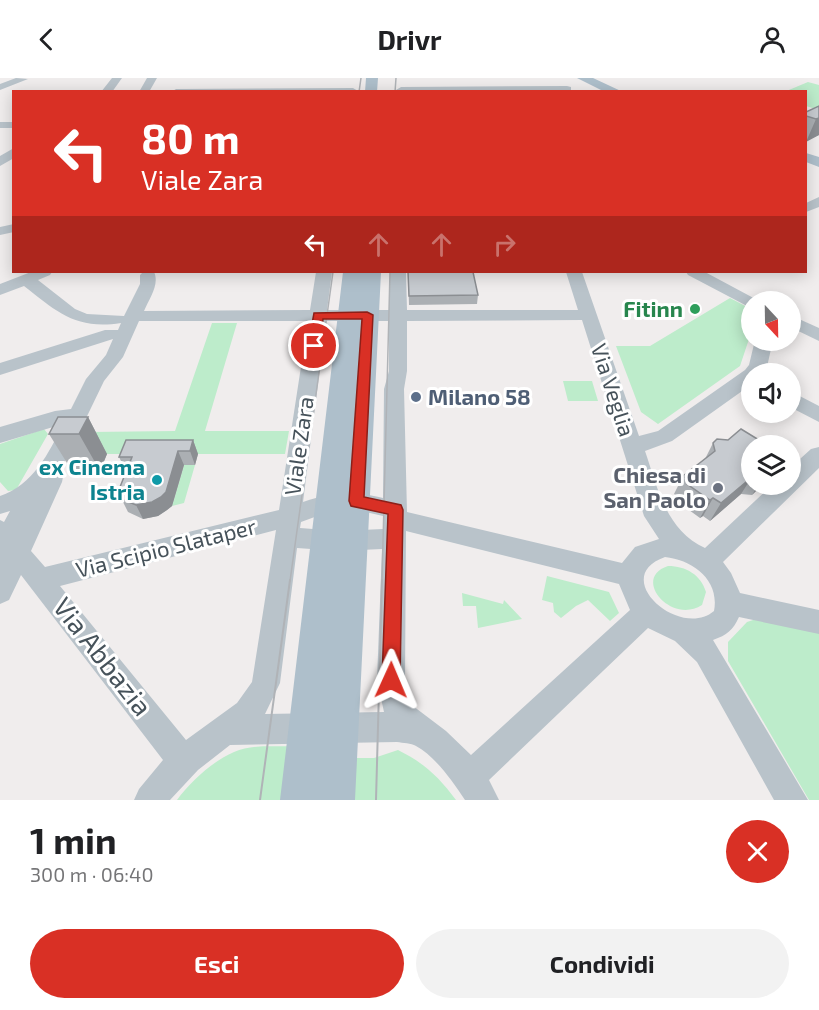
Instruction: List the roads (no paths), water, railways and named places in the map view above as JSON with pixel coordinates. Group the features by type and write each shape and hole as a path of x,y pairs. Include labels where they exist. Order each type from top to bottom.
{"main road":[{"path":"583,78 612,88"},
{"name":"Viale Zara","path":"354,273 376,315"},
{"name":"Viale Zara","path":"324,728 344,502 376,315 371,273"},
{"path":"300,800 324,728"},
{"path":"324,728 335,800"}],"street":[{"path":"108,90 117,78"},
{"path":"0,87 23,79"},
{"path":"402,87 486,90"},
{"path":"208,90 241,88 316,90"},
{"path":"540,90 567,89"},
{"path":"0,163 12,154"},
{"path":"0,290 42,273"},
{"path":"96,379 99,357 148,284 149,273"},
{"name":"Viale Zara","path":"150,800 184,762 251,711 266,683 324,273"},
{"name":"Viale Zara","path":"397,273 376,315 398,371 394,389 395,522 391,680 398,711 448,754 476,789"},
{"name":"Via Veglia","path":"574,273 652,508 656,538 652,547 635,566"},
{"path":"696,273 741,296"},
{"path":"27,280 56,305 85,319 120,323 376,315 588,315"},
{"path":"0,369 120,323"},
{"path":"0,592 6,543 32,490 56,459 96,379 114,357 120,323"},
{"path":"801,326 819,335"},
{"path":"631,444 650,443 665,436 741,382"},
{"path":"801,404 819,415"},
{"path":"0,435 55,417 77,416"},
{"path":"801,472 819,455"},
{"path":"6,543 51,482 56,459"},
{"path":"0,505 18,499 32,490"},
{"path":"699,557 774,495"},
{"path":"344,502 395,522 635,566"},
{"name":"Viale Zara","path":"288,524 344,502"},
{"name":"Via Veglia","path":"652,508 665,531 679,545 699,557"},
{"name":"Via Scipio Slataper","path":"42,579 275,521 288,524"},
{"path":"288,524 296,538 377,540 395,522"},
{"name":"Via Abbazia","path":"6,543 42,579 184,762"},
{"path":"700,638 720,623 727,614 730,603 724,581 699,557 665,547 652,549 635,566 634,595 646,612 658,621 700,638 792,800"},
{"path":"730,603 819,622"},
{"path":"476,789 646,612"},
{"path":"227,730 397,727 420,731"}],"tram line":[{"path":"359,90 361,78"},
{"path":"395,90 396,78"},
{"path":"290,581 333,273"},
{"path":"382,581 390,273"},
{"path":"260,800 290,580"},
{"path":"376,800 382,580"}],"place":[{"name":"Fitinn","path":"695,309"},
{"name":"Milano 58","path":"416,397"},
{"name":"ex Cinema Istria","path":"157,480"},
{"name":"Chiesa di San Paolo","path":"718,488"}]}
